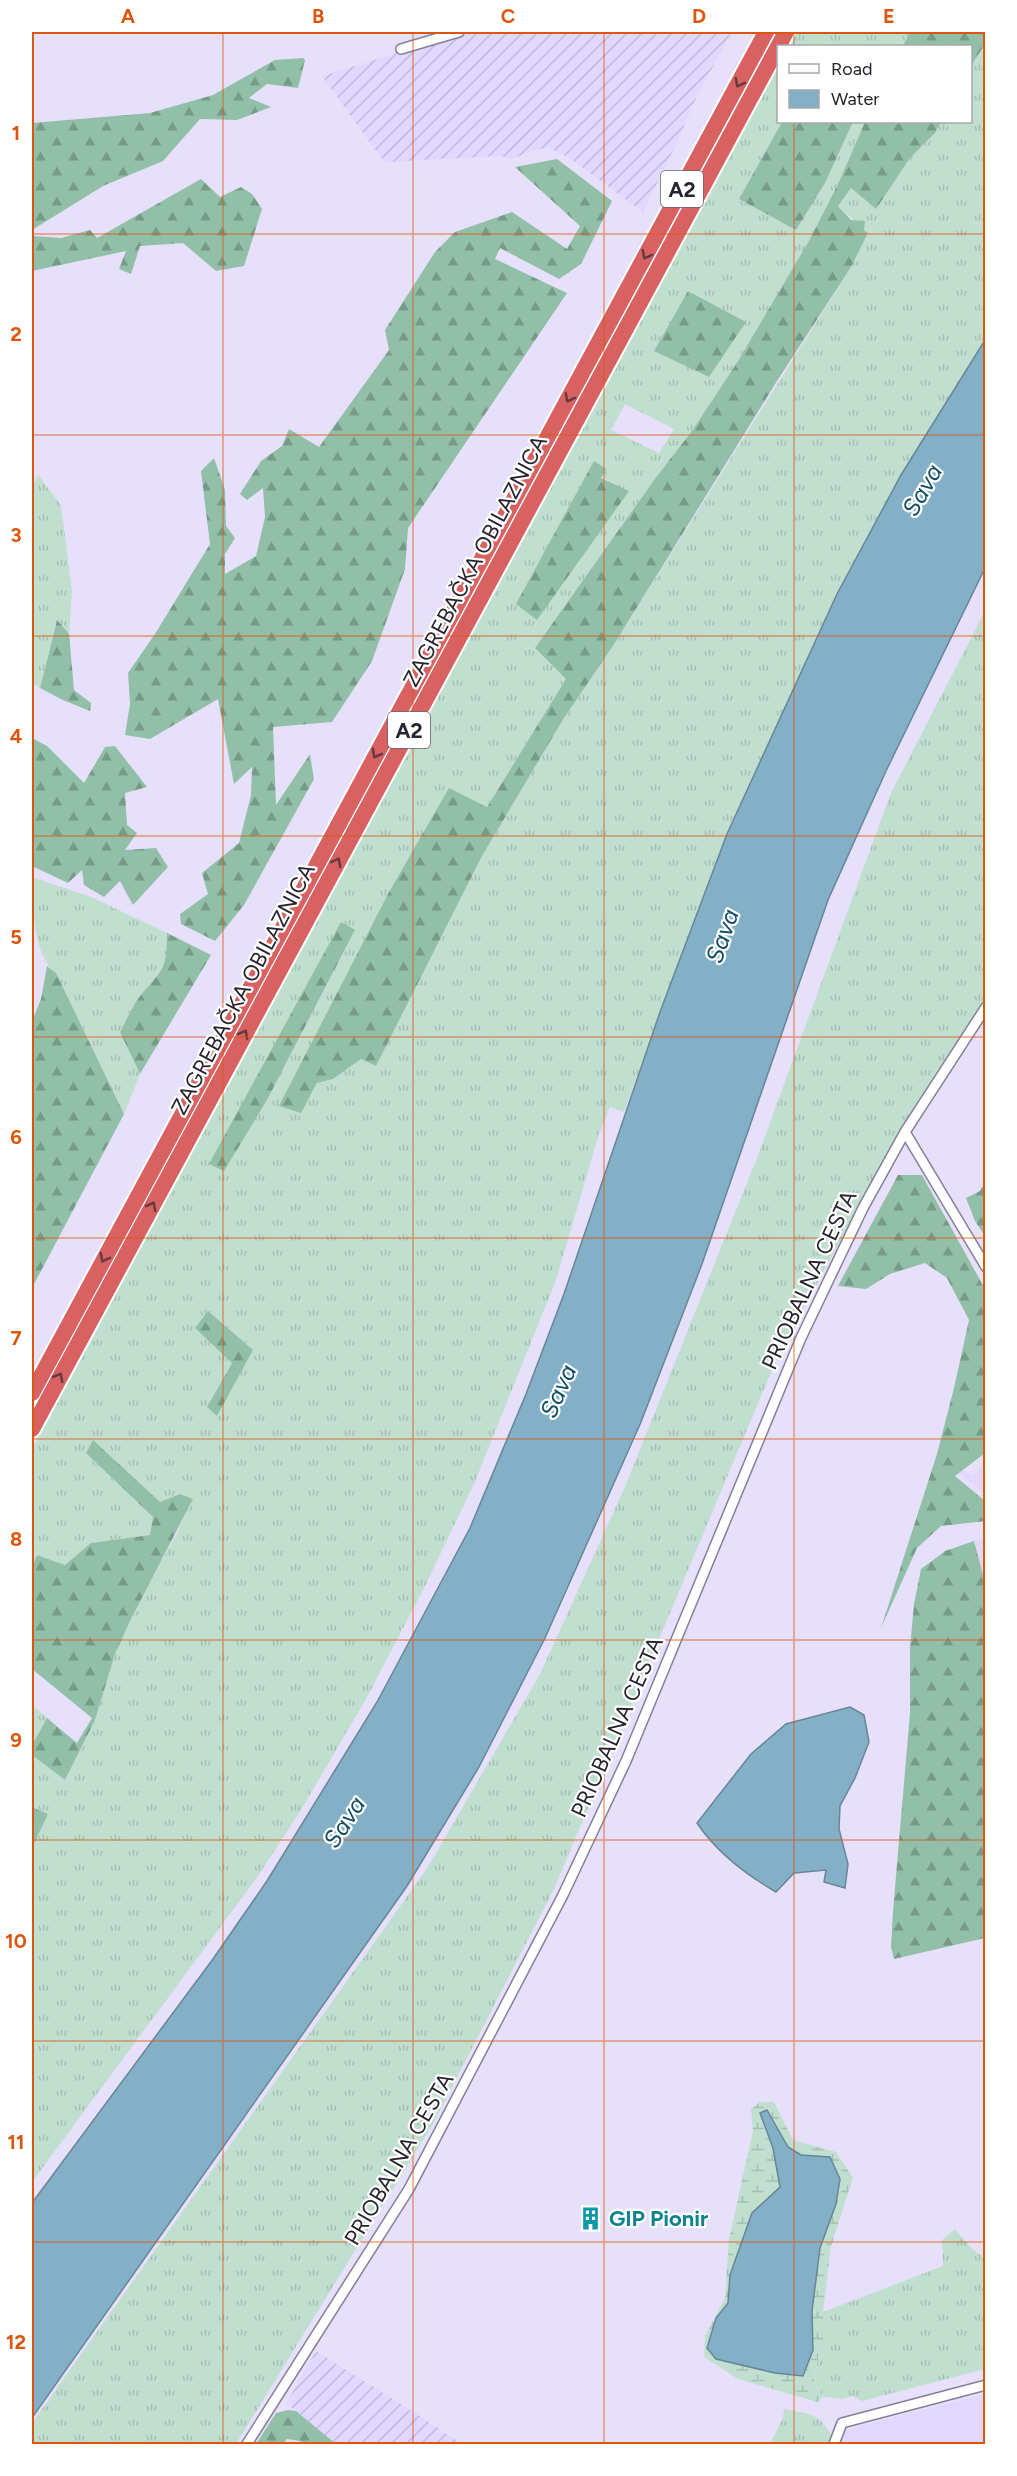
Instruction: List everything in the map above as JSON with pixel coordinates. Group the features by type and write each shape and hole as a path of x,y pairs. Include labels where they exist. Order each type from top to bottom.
{"highway":[{"name":"ZAGREBAČKA OBILAZNICA","path":"32,1393 766,32"},
{"name":"ZAGREBAČKA OBILAZNICA","path":"32,1429 777,49"}],"street":[{"path":"401,49 459,32"},
{"name":"PRIOBALNA CESTA","path":"247,2445 409,2189 563,1894 631,1750 801,1338 863,1208 905,1132 986,1007"},
{"path":"905,1132 986,1267"},
{"path":"834,2445 842,2423 986,2385"}],"shaded area":[{"path":"439,32 732,32 697,96 643,212 568,157 548,148 534,150 512,159 502,156 384,162 322,76 394,54 394,46"},
{"path":"985,1464 985,1494 954,1469 957,1465 971,1476"},
{"path":"985,1538 985,1586 974,1541"},
{"path":"316,2351 462,2444 336,2444 286,2403"},
{"path":"985,2394 985,2444 830,2444 831,2434"}],"green space":[{"path":"797,32 910,32 904,45 790,45"},
{"path":"910,32 985,32 985,44 972,64 972,45 904,45"},
{"path":"985,44 985,340 901,475 837,594 727,834 624,1112 610,1107 599,1134 556,1280 474,1484 426,1584 366,1699 301,1810 258,1876 32,2182 32,1848 48,1814 32,1807 32,1755 65,1780 95,1720 115,1654 192,1500 180,1494 160,1502 86,1453 153,1517 150,1535 91,1543 65,1565 37,1555 32,1567 32,1449 777,68 777,123 781,123 739,199 796,230 825,183 853,123 865,123 838,184 810,239 738,361 692,431 657,476 535,648 566,679 487,807 449,789 389,892 280,1106 311,1096 317,1083 333,1079 361,1059 376,1066 482,856 564,718 613,646 851,267 868,233 838,206 851,188 876,209 910,158 935,133 940,123 972,123 972,64","holes":["688,291 746,322 654,351","625,404 674,429 659,453 611,430","601,477 629,492 516,604","355,931 267,1100 224,1170","208,1311 253,1350 207,1406 232,1363"]},
{"path":"303,58 305,60 298,88 267,84 249,98 271,107 237,120 200,119 163,161 103,186 32,230 32,123 150,113 213,95 275,60"},
{"path":"781,123 853,123 825,183 796,230 739,199"},
{"path":"865,123 940,123 935,133 910,158 876,209 851,188 838,206 851,220 865,221 864,230 868,233 851,267 777,381 613,646 564,718 482,856 376,1066 361,1059 333,1079 317,1083 301,1113 279,1106 389,892 449,788 487,807 566,679 535,648 657,476 692,431 738,361 810,239 838,184"},
{"path":"557,159 612,201 581,264 559,279 500,248 495,259 567,293 408,528 405,569 372,661 332,722 273,727 276,805 310,754 314,779 244,905 215,941 181,924 180,914 208,894 202,873 239,843 251,795 252,767 234,784 218,699 150,739 125,735 130,704 128,673 155,634 210,544 201,471 214,458 225,490 226,526 235,538 225,554 225,574 256,556 265,517 263,488 247,500 240,494 261,461 282,446 289,429 319,447 389,350 385,330 435,252 455,232 512,212 567,249 580,226 515,167"},
{"path":"201,179 220,197 241,187 252,194 262,209 244,266 216,271 183,243 140,246 131,274 119,269 126,251 32,271 32,236 61,238 90,230 97,238"},
{"path":"688,291 746,322 709,377 654,351"},
{"path":"594,461 606,469 601,478 629,491 537,620 516,604"},
{"path":"38,475 61,505 72,591 69,637 56,621 40,688 32,683 32,486"},
{"path":"985,611 985,1001 907,1120 780,1351 554,1889 433,2124 236,2444 32,2444 32,2423 428,1867 540,1674 624,1489 757,1158 891,793"},
{"path":"57,620 69,634 74,690 91,703 90,711 40,688"},
{"path":"32,738 47,746 84,783 105,747 115,746 147,787 125,793 127,825 137,833 125,850 156,848 168,867 133,905 120,881 104,897 84,885 82,870 68,883 32,866"},
{"path":"32,877 91,897 167,933 166,955 162,968 135,1004 120,1032 140,1074 124,1114 56,973 48,965 38,942"},
{"path":"341,922 355,930 267,1100 224,1171 209,1164"},
{"path":"167,933 211,955 140,1074 120,1032 138,999 162,968 166,955"},
{"path":"47,966 56,973 124,1114 32,1288 32,1021 41,999"},
{"path":"898,1175 922,1175 985,1289 985,1453 955,1476 985,1501 986,1521 941,1526 917,1548 881,1628 937,1454 969,1320 947,1278 925,1263 890,1274 866,1289 838,1286"},
{"path":"985,1182 985,1236 975,1221 966,1198 980,1191"},
{"path":"208,1311 253,1350 217,1416 207,1407 232,1363 195,1328"},
{"path":"93,1440 160,1502 180,1494 193,1499 115,1654 95,1720 65,1780 32,1755 32,1745 47,1718 77,1743 92,1718 32,1669 32,1567 37,1555 65,1565 91,1543 150,1535 153,1517 86,1453"},
{"path":"974,1541 986,1586 985,1938 894,1959 891,1947 893,1911 910,1713 910,1648 914,1604 921,1569 945,1551"},
{"path":"32,1705 47,1718 32,1745"},
{"path":"32,1807 48,1814 32,1848"},
{"path":"760,2102 774,2102 793,2140 836,2152 853,2178 831,2246 823,2312 823,2346 819,2351 814,2383 823,2397 818,2402 738,2379 704,2357 705,2336 725,2298 729,2239 753,2131 751,2109"},
{"path":"955,2229 973,2250 985,2258 985,2369 862,2401 852,2396 843,2399 823,2397 814,2383 819,2351 823,2345 823,2312 943,2266 942,2240"},
{"path":"784,2409 806,2413 817,2418 831,2434 828,2444 770,2444 783,2418"},
{"path":"296,2411 336,2444 305,2444 287,2439 283,2444 256,2444 276,2413"}],"water":[{"name":"Sava","path":"985,340 985,568 886,771 828,900 702,1264 641,1422 545,1638 479,1767 407,1886 32,2418 32,2203 213,1959 267,1881 377,1702 470,1528 526,1394 564,1294 660,1012 727,834 837,594 901,475"},
{"path":"850,1707 864,1715 869,1742 855,1778 840,1806 839,1829 848,1864 845,1888 824,1882 826,1870 794,1873 776,1892 732,1862 713,1844 697,1823 751,1754 786,1724"},
{"path":"767,2110 788,2147 801,2155 830,2157 840,2179 836,2204 820,2248 812,2311 813,2350 803,2376 775,2373 716,2359 707,2348 716,2318 728,2303 730,2275 752,2213 780,2187 773,2148 760,2113"}],"place":[{"name":"GIP Pionir","path":"591,2218"}]}
